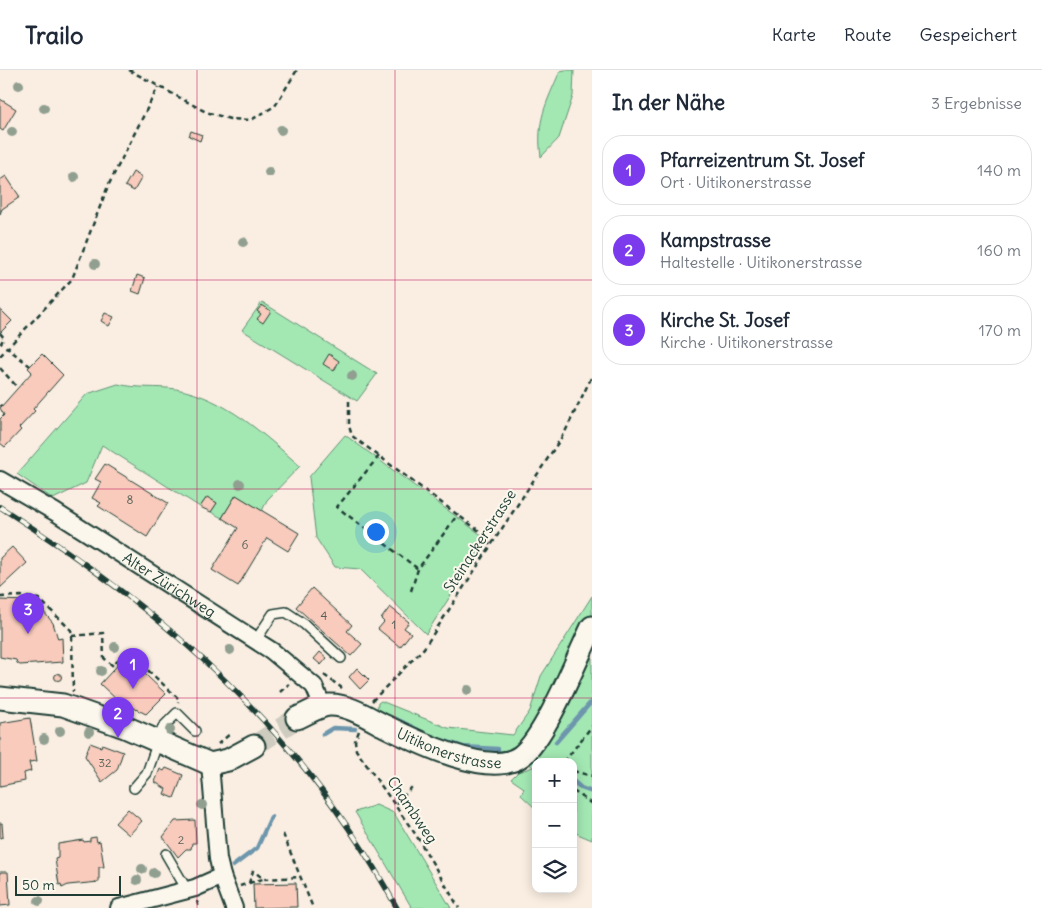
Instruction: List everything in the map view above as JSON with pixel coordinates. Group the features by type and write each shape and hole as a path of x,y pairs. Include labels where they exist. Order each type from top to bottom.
{"street":[{"name":"Alter Zürichweg","path":"0,480 55,512 272,651 314,686 322,706"},
{"name":"Uitikonerstrasse","path":"322,706 330,705 345,708 411,739 458,756 490,763 510,762 521,756 539,736 592,627"},
{"path":"0,698 63,705 210,764 228,760 254,746"},
{"path":"297,718 322,706"},
{"path":"210,764 222,876 234,908"},
{"path":"119,908 187,890 222,876"}],"lane":[{"path":"256,640 273,614 286,612 304,624 341,658"},
{"path":"134,788 147,773 163,727 177,713 195,732"},
{"path":"166,854 187,890"}],"path":[{"path":"129,70 206,112 230,119 252,120 275,106 298,70"},
{"path":"0,356 72,279 108,186 158,87"},
{"path":"0,333 4,338 1,343 30,366"},
{"path":"0,368 17,387"},
{"name":"Steinackerstrasse","path":"369,707 374,697 424,648 565,432 592,376"},
{"path":"349,401 349,426 352,436 458,514 478,530 490,545"},
{"path":"379,456 337,507 418,568"},
{"path":"411,591 418,568 458,514"},
{"path":"0,597 21,596 40,599 71,630 73,699"},
{"path":"72,636 103,633 104,658 113,666 127,651 178,700 177,713"},
{"path":"321,674 328,676 345,691"},
{"name":"Chambweg","path":"362,726 356,740 356,750 396,804 459,908"},
{"path":"567,758 592,726"},
{"path":"218,744 230,734"},
{"path":"577,772 592,776"},
{"path":"396,804 412,787"},
{"path":"577,794 592,804"},
{"path":"283,834 314,908"},
{"path":"249,882 253,871 264,879"},
{"path":"234,888 264,879 301,877"}],"green space":[{"path":"574,70 573,96 559,138 541,157 540,133 543,112 560,71"},
{"path":"262,302 377,374 357,401 242,330"},
{"path":"118,384 176,389 211,400 258,430 300,466 267,500 262,511 236,495 222,518 211,512 217,503 207,497 200,507 102,445 86,483 53,499 17,474 87,394"},
{"path":"345,435 487,539 426,634 360,569 335,567 316,538 309,477"},
{"path":"592,596 592,840 577,834 577,758 532,758 532,766 514,751 489,756 456,750 377,714 378,703 381,701 448,728 513,735 530,711 541,676"},
{"path":"532,767 532,805 521,795 524,788 511,779 518,772"},
{"path":"376,805 394,813 451,908 412,908 355,812"}],"building":[{"path":"0,99 16,109 3,131 0,129"},
{"path":"191,131 202,135 200,141 189,136"},
{"path":"133,172 142,177 134,191 125,186"},
{"path":"6,176 20,197 2,209 0,214 0,180"},
{"path":"137,275 145,278 140,294 132,291"},
{"path":"262,305 271,311 263,323 257,319 261,314 257,311"},
{"path":"0,309 12,321 0,333"},
{"path":"105,313 114,317 109,326 101,321"},
{"path":"42,354 63,375 33,409 35,411 19,428 21,430 5,447 0,443 0,419 4,415 0,408 32,372 28,368"},
{"path":"329,354 339,361 334,371 323,364"},
{"path":"105,464 168,503 147,537 98,506 101,503 92,498 101,482 95,479"},
{"path":"236,495 299,533 288,551 267,538 238,586 212,570 238,528 222,518"},
{"path":"207,497 217,503 211,512 200,507"},
{"path":"12,547 27,563 0,588 0,558"},
{"path":"312,588 352,625 347,631 362,644 351,656 296,607"},
{"path":"0,600 26,601 43,611 53,623 58,639 62,638 63,662 20,665 16,660 0,657"},
{"path":"390,607 409,622 404,628 411,633 400,647 378,629 384,622 381,619"},
{"path":"320,652 327,658 321,665 314,659"},
{"path":"126,656 166,694 146,714 117,700 100,684"},
{"path":"357,668 369,680 360,689 349,677"},
{"path":"58,674 61,677 58,680 55,677"},
{"path":"30,718 37,761 29,762 31,771 24,773 25,781 0,786 0,723"},
{"path":"90,743 101,747 102,744 123,752 117,770 102,782 85,756"},
{"path":"166,768 183,775 174,798 164,794 166,789 155,782 160,769 164,771"},
{"path":"128,809 142,821 129,835 115,823"},
{"path":"195,820 196,843 192,843 191,849 186,849 178,857 163,837 175,821"},
{"path":"0,823 2,823 3,837 0,838"},
{"path":"96,837 97,842 100,841 104,867 99,867 99,882 68,885 62,888 61,884 59,885 55,859 58,858 58,844 83,840 84,842 90,841 90,838"},
{"path":"0,872 8,872 10,905 0,906"},
{"path":"296,883 297,907 254,908 253,884"}],"waterway":[{"path":"556,742 592,701"},
{"path":"396,719 422,732"},
{"path":"323,734 333,728 355,729"},
{"path":"441,740 463,747 498,749"},
{"path":"577,784 592,792"},
{"path":"233,866 257,848 271,817"}],"tunnel":[{"path":"254,746 297,718"}],"railway":[{"path":"0,507 61,547 119,589 174,634 226,681 273,731 318,786 359,844 397,908"}],"place":[{"name":"Kirche St. Josef","path":"28,634"},
{"name":"Pfarreizentrum St. Josef","path":"133,689"},
{"name":"Kampstrasse","path":"118,738"}]}
